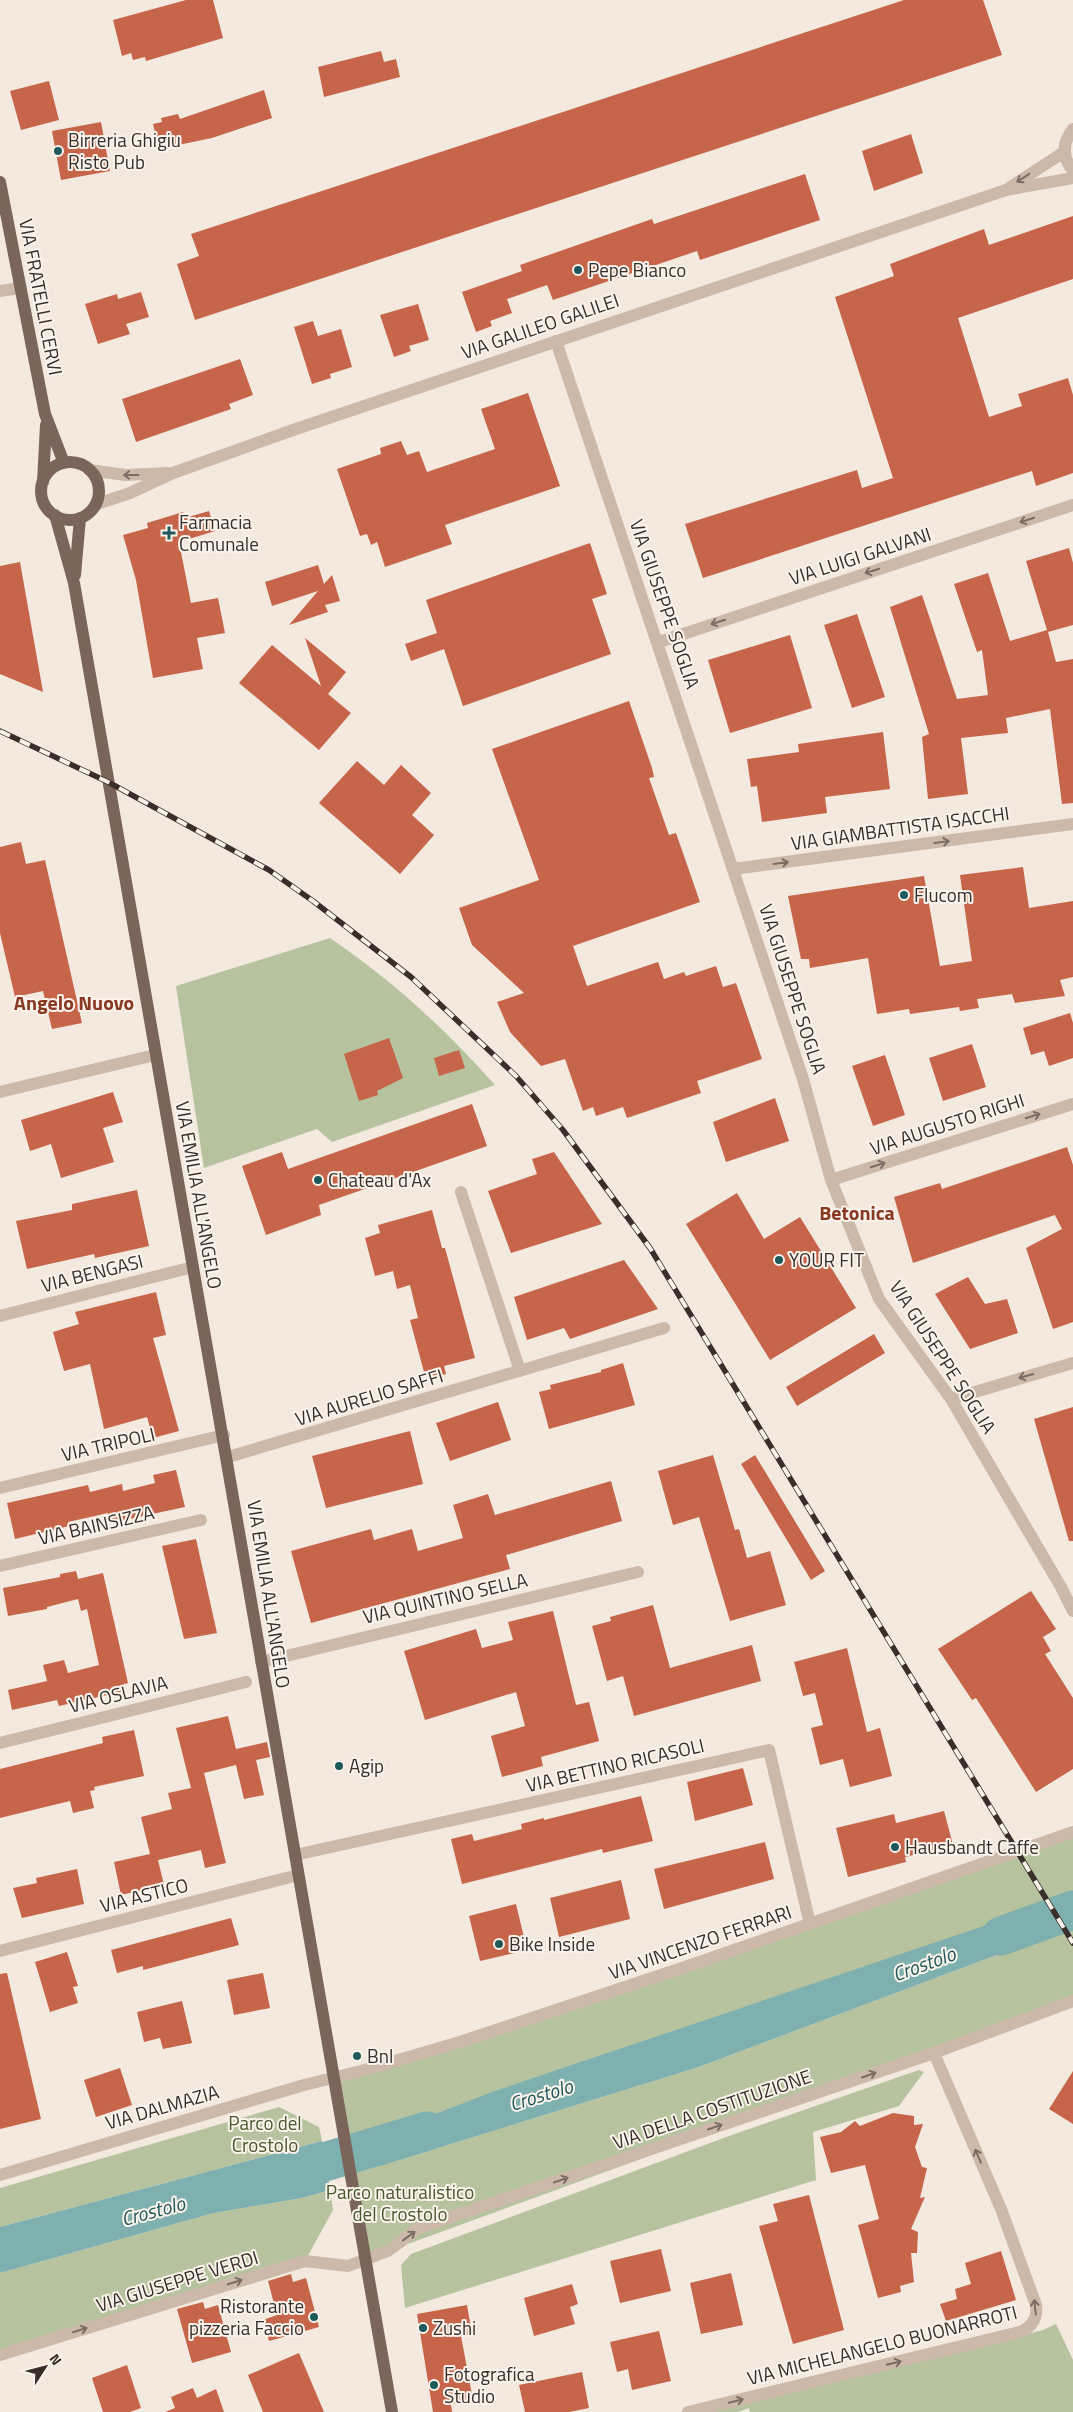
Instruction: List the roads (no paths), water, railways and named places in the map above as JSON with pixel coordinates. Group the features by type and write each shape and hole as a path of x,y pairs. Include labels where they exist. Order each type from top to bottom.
{"main road":[{"name":"VIA FRATELLI CERVI","path":"0,182 46,420 64,463"},
{"name":"VIA FRATELLI CERVI","path":"43,483 46,420"},
{"path":"55,515 70,520 80,518 90,512 96,504 99,485 89,470 82,464 64,463 54,468 43,483 44,502 55,515 74,583"},
{"path":"74,583 80,518"},
{"name":"VIA EMILIA ALL'ANGELO","path":"74,583 155,1055 228,1457 298,1875 336,2078 392,2412"}],"street":[{"path":"1073,129 1065,143 1064,152 1066,162 1073,171"},
{"name":"VIA GALILEO GALILEI","path":"1006,190 1064,152"},
{"name":"VIA GALILEO GALILEI","path":"96,504 130,493 173,473 293,430 556,340 768,272 1006,190 1073,178"},
{"path":"0,291 20,288"},
{"name":"VIA GIUSEPPE SOGLIA","path":"556,340 659,642 803,1079 831,1180 879,1299 951,1399 1062,1587 1073,1611"},
{"name":"VIA GALILEO GALILEI","path":"89,470 126,475 173,473"},
{"name":"VIA LUIGI GALVANI","path":"659,642 1073,505"},
{"name":"VIA GIAMBATTISTA ISACCHI","path":"733,869 1073,824"},
{"path":"0,1092 155,1055"},
{"name":"VIA AUGUSTO RIGHI","path":"831,1180 1073,1104"},
{"path":"461,1192 520,1371"},
{"name":"VIA BENGASI","path":"0,1316 194,1267"},
{"name":"VIA AURELIO SAFFI","path":"228,1457 664,1328"},
{"path":"951,1399 1073,1363"},
{"name":"VIA TRIPOLI","path":"0,1488 224,1436"},
{"name":"VIA BAINSIZZA","path":"0,1566 201,1520"},
{"name":"VIA QUINTINO SELLA","path":"261,1662 638,1572"},
{"name":"VIA OSLAVIA","path":"0,1743 246,1682"},
{"name":"VIA BETTINO RICASOLI","path":"295,1855 769,1750 810,1924"},
{"name":"VIA VINCENZO FERRARI","path":"336,2078 460,2042 810,1924 1073,1832"},
{"name":"VIA ASTICO","path":"0,1952 298,1875"},
{"name":"VIA DELLA COSTITUZIONE","path":"367,2259 388,2251 419,2228 934,2053 1073,2001"},
{"name":"VIA MICHELANGELO BUONARROTI","path":"688,2412 1020,2332 1032,2324 1037,2309 1027,2279 1001,2209 934,2053"},
{"name":"VIA DALMAZIA","path":"0,2175 336,2078"},
{"name":"VIA GIUSEPPE VERDI","path":"0,2355 305,2261 348,2266 367,2259"}],"water":[{"path":"1043,1906 1058,1932 699,2067 380,2166 375,2137 495,2091"},
{"path":"322,2141 330,2190 302,2198 214,2213 0,2273 0,2227"}],"waterway":[{"name":"Crostolo","path":"1001,1936 1073,1910"},
{"name":"Crostolo","path":"275,2177 427,2131"}],"railway":[{"path":"0,731 108,782 269,870 313,901 411,977 516,1076 563,1130 650,1248 1073,1943"}],"place":[{"name":"Birreria Ghigiu Risto Pub","path":"58,151"},
{"name":"Pepe Bianco","path":"578,270"},
{"name":"Farmacia Comunale","path":"169,533"},
{"name":"Flucom","path":"904,895"},
{"name":"Chateau d'Ax","path":"318,1180"},
{"name":"YOUR FIT","path":"779,1260"},
{"name":"Agip","path":"339,1766"},
{"name":"Hausbandt Caffe","path":"895,1847"},
{"name":"Bike Inside","path":"499,1944"},
{"name":"Bnl","path":"357,2056"},
{"name":"Ristorante pizzeria Faccio","path":"314,2317"},
{"name":"Zushi","path":"423,2328"},
{"name":"Fotografica Studio","path":"434,2385"}],"district":[{"name":"Angelo Nuovo","path":"74,1003"},
{"name":"Betonica","path":"857,1213"}],"park label":[{"name":"Parco del Crostolo","path":"265,2134"},
{"name":"Parco naturalistico del Crostolo","path":"400,2203"}]}
